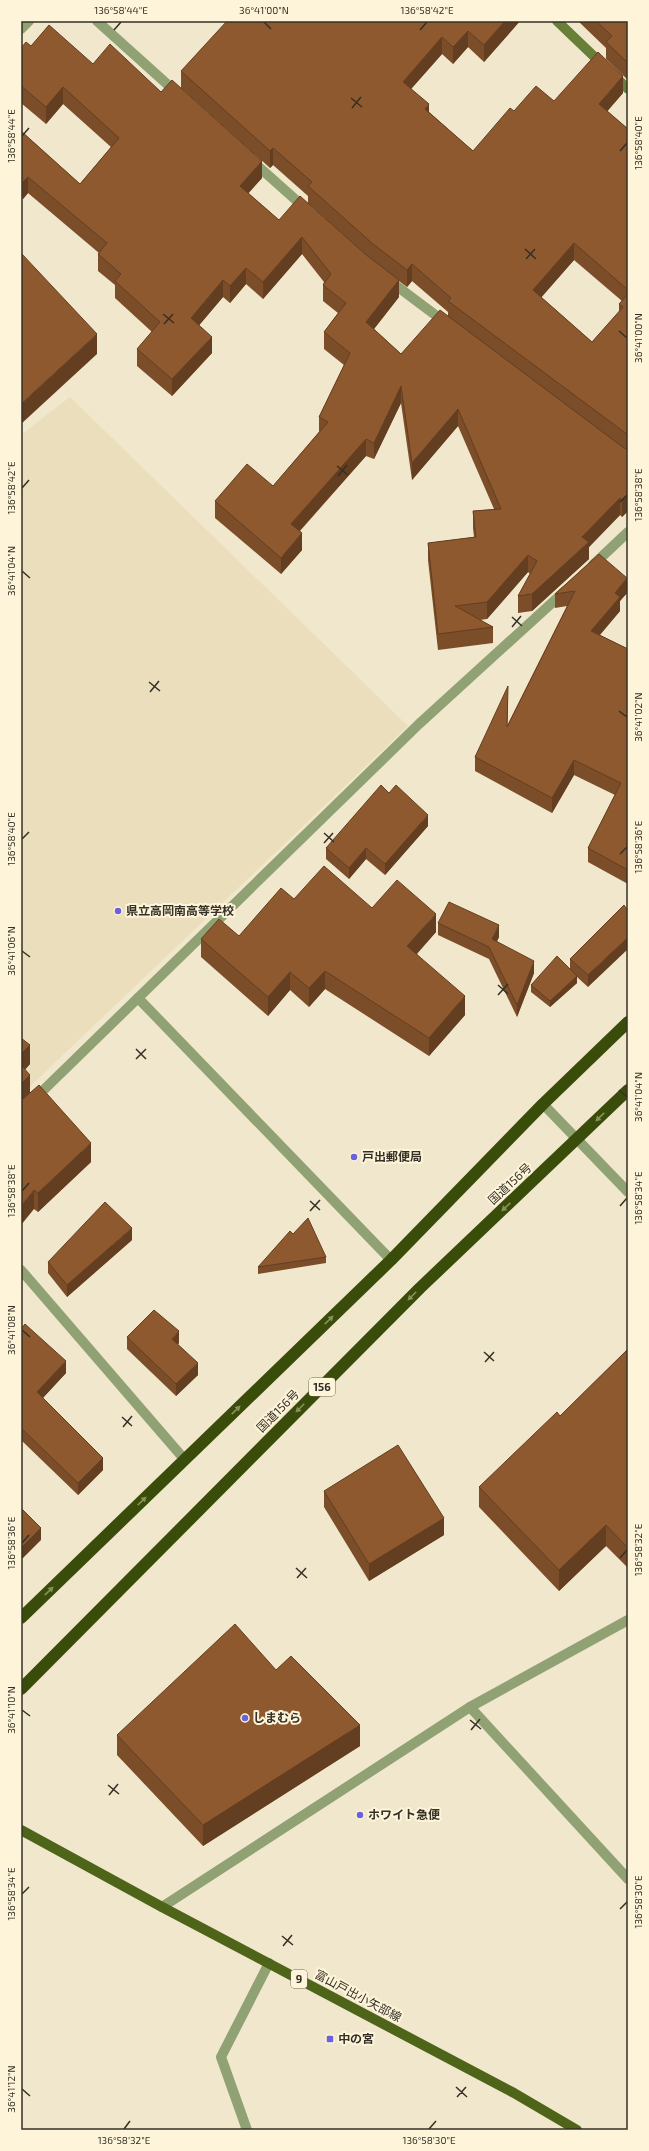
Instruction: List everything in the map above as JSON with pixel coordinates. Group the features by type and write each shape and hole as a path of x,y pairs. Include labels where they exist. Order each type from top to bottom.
{"highway":[{"path":"21,1618 391,1260 543,1104 628,1022"},
{"name":"国道156号","path":"21,1689 420,1288 628,1090"}],"main road":[{"path":"556,21 628,89"},
{"name":"富山戸出小矢部線","path":"21,1830 162,1907 514,2093 577,2130"}],"street":[{"path":"21,29 29,21"},
{"path":"96,21 185,101"},
{"path":"245,154 316,218"},
{"path":"382,275 451,327"},
{"path":"587,571 628,532"},
{"path":"21,1112 420,724 576,582"},
{"path":"138,998 391,1260"},
{"path":"543,1104 628,1192"},
{"path":"21,1270 185,1460"},
{"path":"162,1907 470,1707 628,1620"},
{"path":"470,1707 628,1879"},
{"path":"248,2130 222,2057 269,1963"}],"shaded area":[{"name":"県立高岡南高等学校","path":"70,397 408,726 21,1095 21,435"}],"building":[{"path":"227,21 505,21 484,45 468,31 453,47 442,37 403,82 429,104 425,109 473,151 510,108 514,111 536,86 554,101 598,52 623,76 599,104 628,129 628,290 574,243 533,290 592,342 623,307 619,304 628,294 628,435 448,301 451,298 412,264 407,270 373,244 308,186 312,182 273,148 270,151 181,71"},
{"path":"596,21 628,21 628,63 606,42 612,36"},
{"path":"49,25 93,64 110,44 161,92 172,80 262,161 240,186 279,220 300,196 365,254 399,280 366,322 401,354 440,310 624,448 628,449 628,494 622,500 620,498 582,537 589,542 532,594 518,596 537,561 528,555 487,602 455,606 493,627 438,634 428,543 476,537 473,511 501,509 458,409 412,463 401,386 374,443 366,439 291,524 302,533 281,558 215,501 247,464 273,486 328,422 319,417 350,353 324,332 346,303 323,285 331,274 302,237 263,282 246,268 230,286 223,280 191,318 212,337 172,379 137,349 160,322 115,281 121,274 98,254 107,243 28,177 23,182 21,180 21,131 80,184 119,138 63,87 46,107 21,86 21,48 26,42 31,46"},
{"path":"21,253 97,334 21,404"},
{"path":"599,554 627,578 615,593 620,597 591,631 628,649 628,870 588,848 621,783 574,760 552,798 475,757 508,686 507,727 575,591 555,594"},
{"path":"381,785 389,793 396,785 428,815 385,864 366,848 349,868 326,848"},
{"path":"324,866 372,908 397,880 436,914 407,946 465,996 429,1038 325,971 309,988 290,972 268,997 201,939 219,919 239,936 281,888 294,899"},
{"path":"449,902 499,925 492,939 534,961 517,1005 489,947 438,923"},
{"path":"624,905 628,911 628,937 588,975 570,959"},
{"path":"557,956 577,976 550,1001 531,985"},
{"path":"21,1038 30,1045 21,1054"},
{"path":"21,1065 30,1075 21,1084"},
{"path":"39,1085 91,1143 38,1193 34,1190 21,1206 21,1099 23,1099"},
{"path":"105,1202 132,1228 67,1285 48,1262"},
{"path":"308,1218 326,1257 258,1267 290,1231 293,1234"},
{"path":"154,1310 179,1331 172,1339 198,1363 176,1384 127,1337"},
{"path":"25,1324 66,1361 37,1392 103,1458 78,1483 21,1428 21,1329"},
{"path":"628,1349 628,1548 606,1525 559,1570 479,1487 557,1412 560,1416"},
{"path":"398,1445 444,1518 369,1564 324,1491"},
{"path":"21,1508 41,1528 21,1548"},
{"name":"しまむら","path":"235,1624 276,1670 291,1656 360,1725 203,1825 117,1735"}],"place":[{"name":"県立高岡南高等学校","path":"118,911"},
{"name":"戸出郵便局","path":"354,1157"},
{"name":"しまむら","path":"245,1718"},
{"name":"ホワイト急便","path":"360,1815"},
{"name":"中の宮","path":"330,2039"}]}
